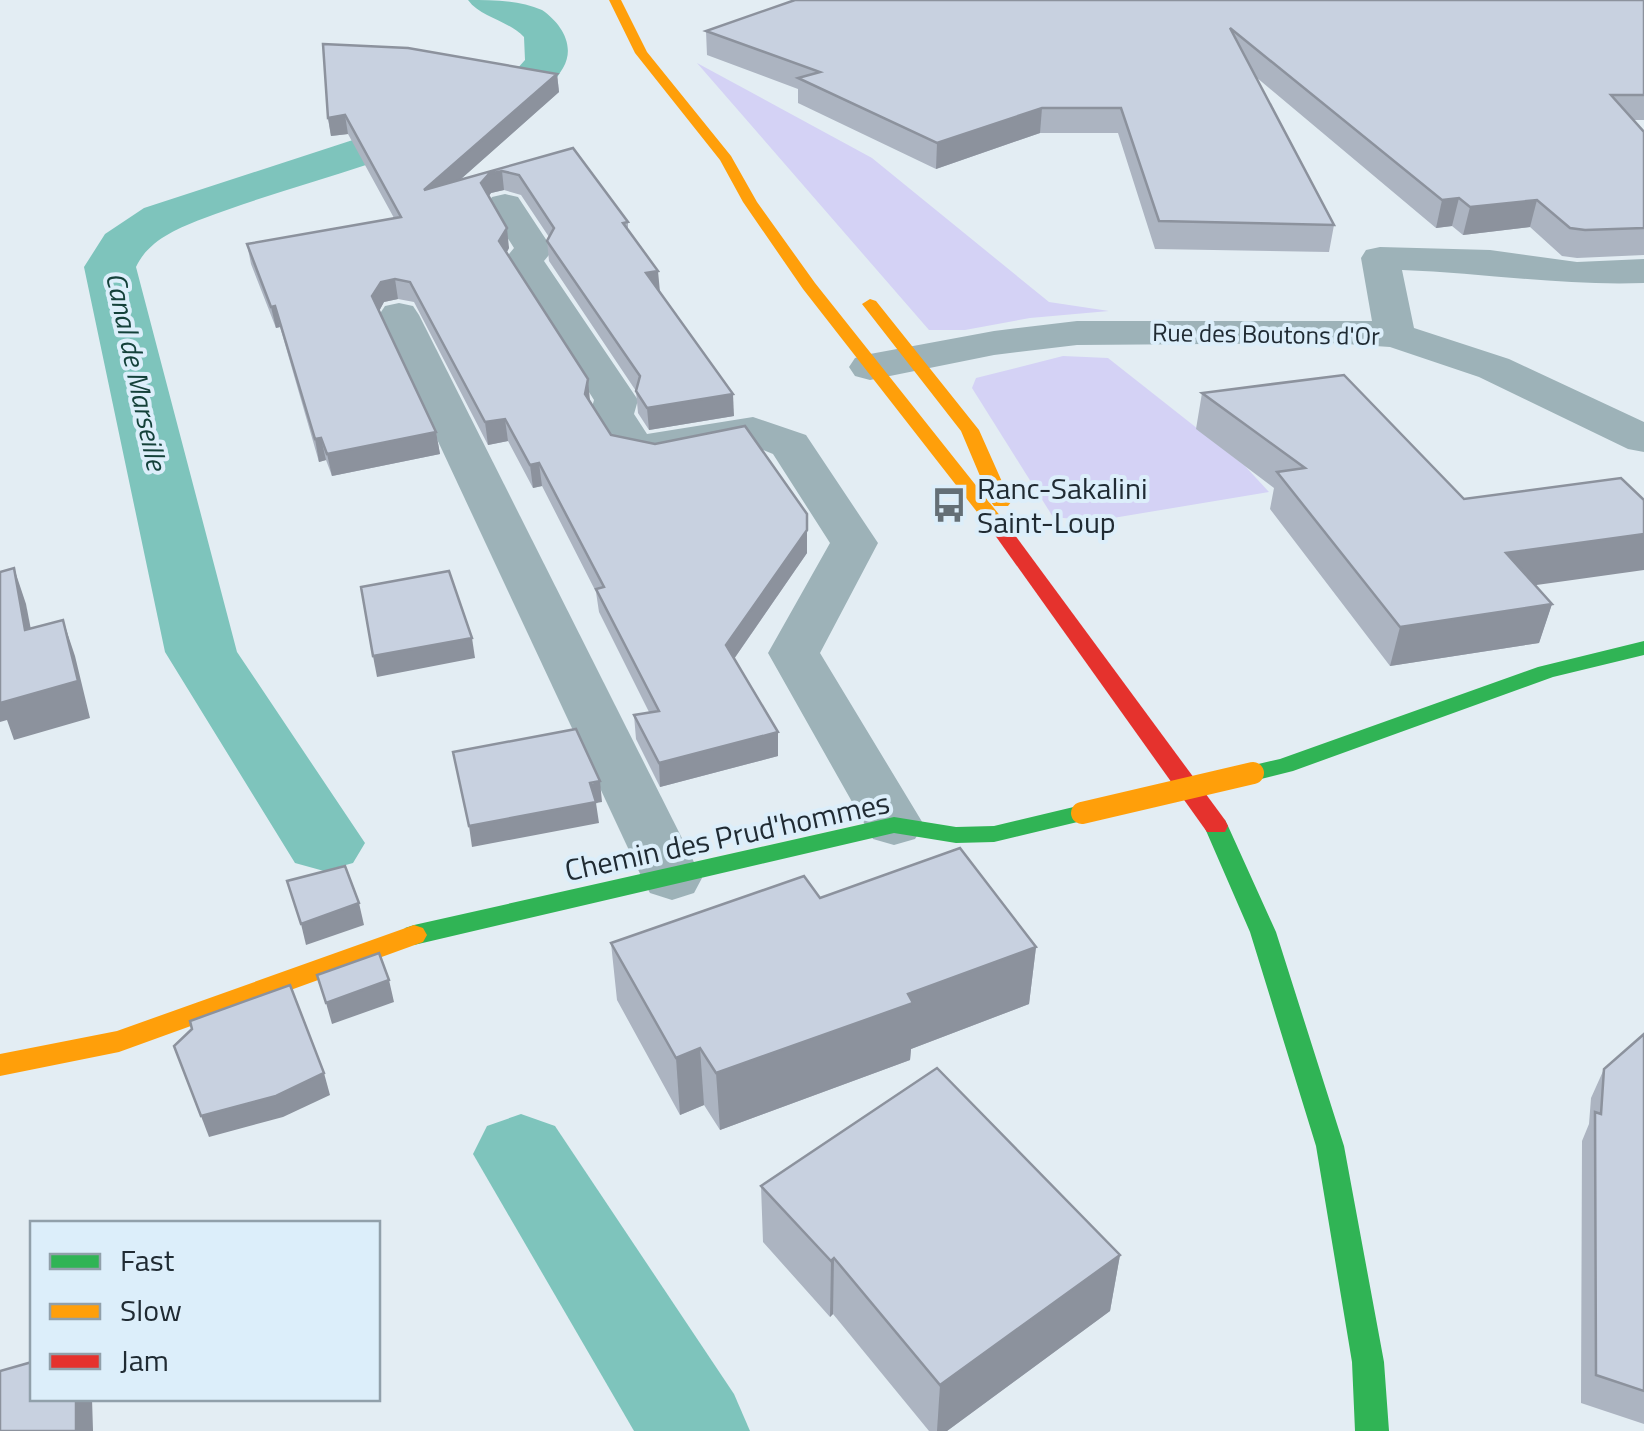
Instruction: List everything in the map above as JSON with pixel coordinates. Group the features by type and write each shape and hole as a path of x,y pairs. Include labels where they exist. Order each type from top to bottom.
{"street":[{"path":"616,0 641,53 726,159 760,216 870,366 1028,564 1214,822 1263,932 1330,1146 1368,1362 1372,1431"},
{"path":"726,159 768,188"},
{"path":"505,205 534,250 524,259 616,400 612,414 632,445 656,449 752,430 790,445 854,544 794,653 894,824"},
{"path":"1395,335 1380,258 1490,262 1577,274 1644,271"},
{"path":"850,280 970,430 1028,564"},
{"path":"399,315 672,878"},
{"name":"Rue des Boutons d'Or","path":"870,366 994,343 1077,333 1331,331 1395,335 1494,368 1644,439"},
{"name":"Chemin des Prud'hommes","path":"0,1066 120,1041 406,938 894,824 956,834 994,834 1285,766 1546,672 1644,648"}],"shaded area":[{"path":"697,63 872,158 1049,302 1109,311 1030,318 965,330 929,330"},
{"path":"1063,356 1108,358 1245,466 1269,492 1095,521 1053,517 972,388 976,378"}],"building":[{"path":"795,0 1644,0 1644,95 1611,95 1644,132 1644,228 1570,228 1537,200 1470,207 1459,198 1442,200 1230,28 1334,225 1159,221 1121,108 1042,108 937,143 798,78 820,72 706,31"},
{"path":"323,44 408,48 557,74 424,190 573,148 628,222 623,223 658,271 646,273 733,394 647,408 636,391 640,376 547,241 554,228 519,175 502,171 489,174 481,183 507,228 499,241 588,379 585,394 611,435 655,444 745,426 807,514 807,530 726,645 778,732 659,763 634,715 659,711 596,589 604,587 539,463 530,465 505,419 485,422 410,282 381,282 372,296 436,432 327,454 321,438 315,439 275,306 271,307 247,244 401,217 345,115 328,118"},
{"path":"1344,375 1464,499 1621,478 1644,500 1644,534 1506,553 1552,604 1400,627 1277,472 1305,468 1202,393"},
{"path":"14,568 25,630 63,620 78,681 0,703 0,572"},
{"path":"449,571 472,638 373,656 361,587"},
{"path":"576,729 600,781 590,783 596,802 469,826 453,752"},
{"path":"960,848 1036,947 908,994 913,1003 716,1073 700,1048 676,1058 611,943 804,876 820,898"},
{"path":"345,866 359,903 301,924 287,881"},
{"path":"379,953 389,980 326,1003 317,975"},
{"path":"290,985 324,1073 276,1096 201,1116 174,1046 192,1029 190,1021"},
{"path":"1644,1034 1644,1391 1596,1375 1595,1112 1601,1114 1604,1069"},
{"path":"937,1068 1120,1255 940,1385 834,1258 831,1261 761,1186"},
{"path":"30,1363 30,1401 76,1401 76,1431 0,1431 0,1371"}],"waterway":[{"name":"Canal de Marseille","path":"324,843 201,652 110,267 131,237 185,208 460,121 522,89 538,75 548,46 543,33 531,21 488,0"},
{"name":"Canal de Marseille","path":"521,1154 695,1431"}],"traffic: fast":[{"path":"1253,773 1285,766 1546,672 1644,648"},
{"path":"414,935 894,825 956,835 994,834 1082,813"},
{"path":"1216,826 1263,932 1330,1146 1368,1362 1372,1431"}],"traffic: slow":[{"path":"615,0 641,53 726,159 750,202 809,286 1002,531"},
{"path":"870,304 970,430 1001,502"},
{"path":"1082,813 1253,773"},
{"path":"0,1065 119,1041 414,935"}],"traffic: jam":[{"path":"1002,531 1216,826"}],"place":[{"name":"Ranc-Sakalini Saint-Loup","path":"949,505"}]}
